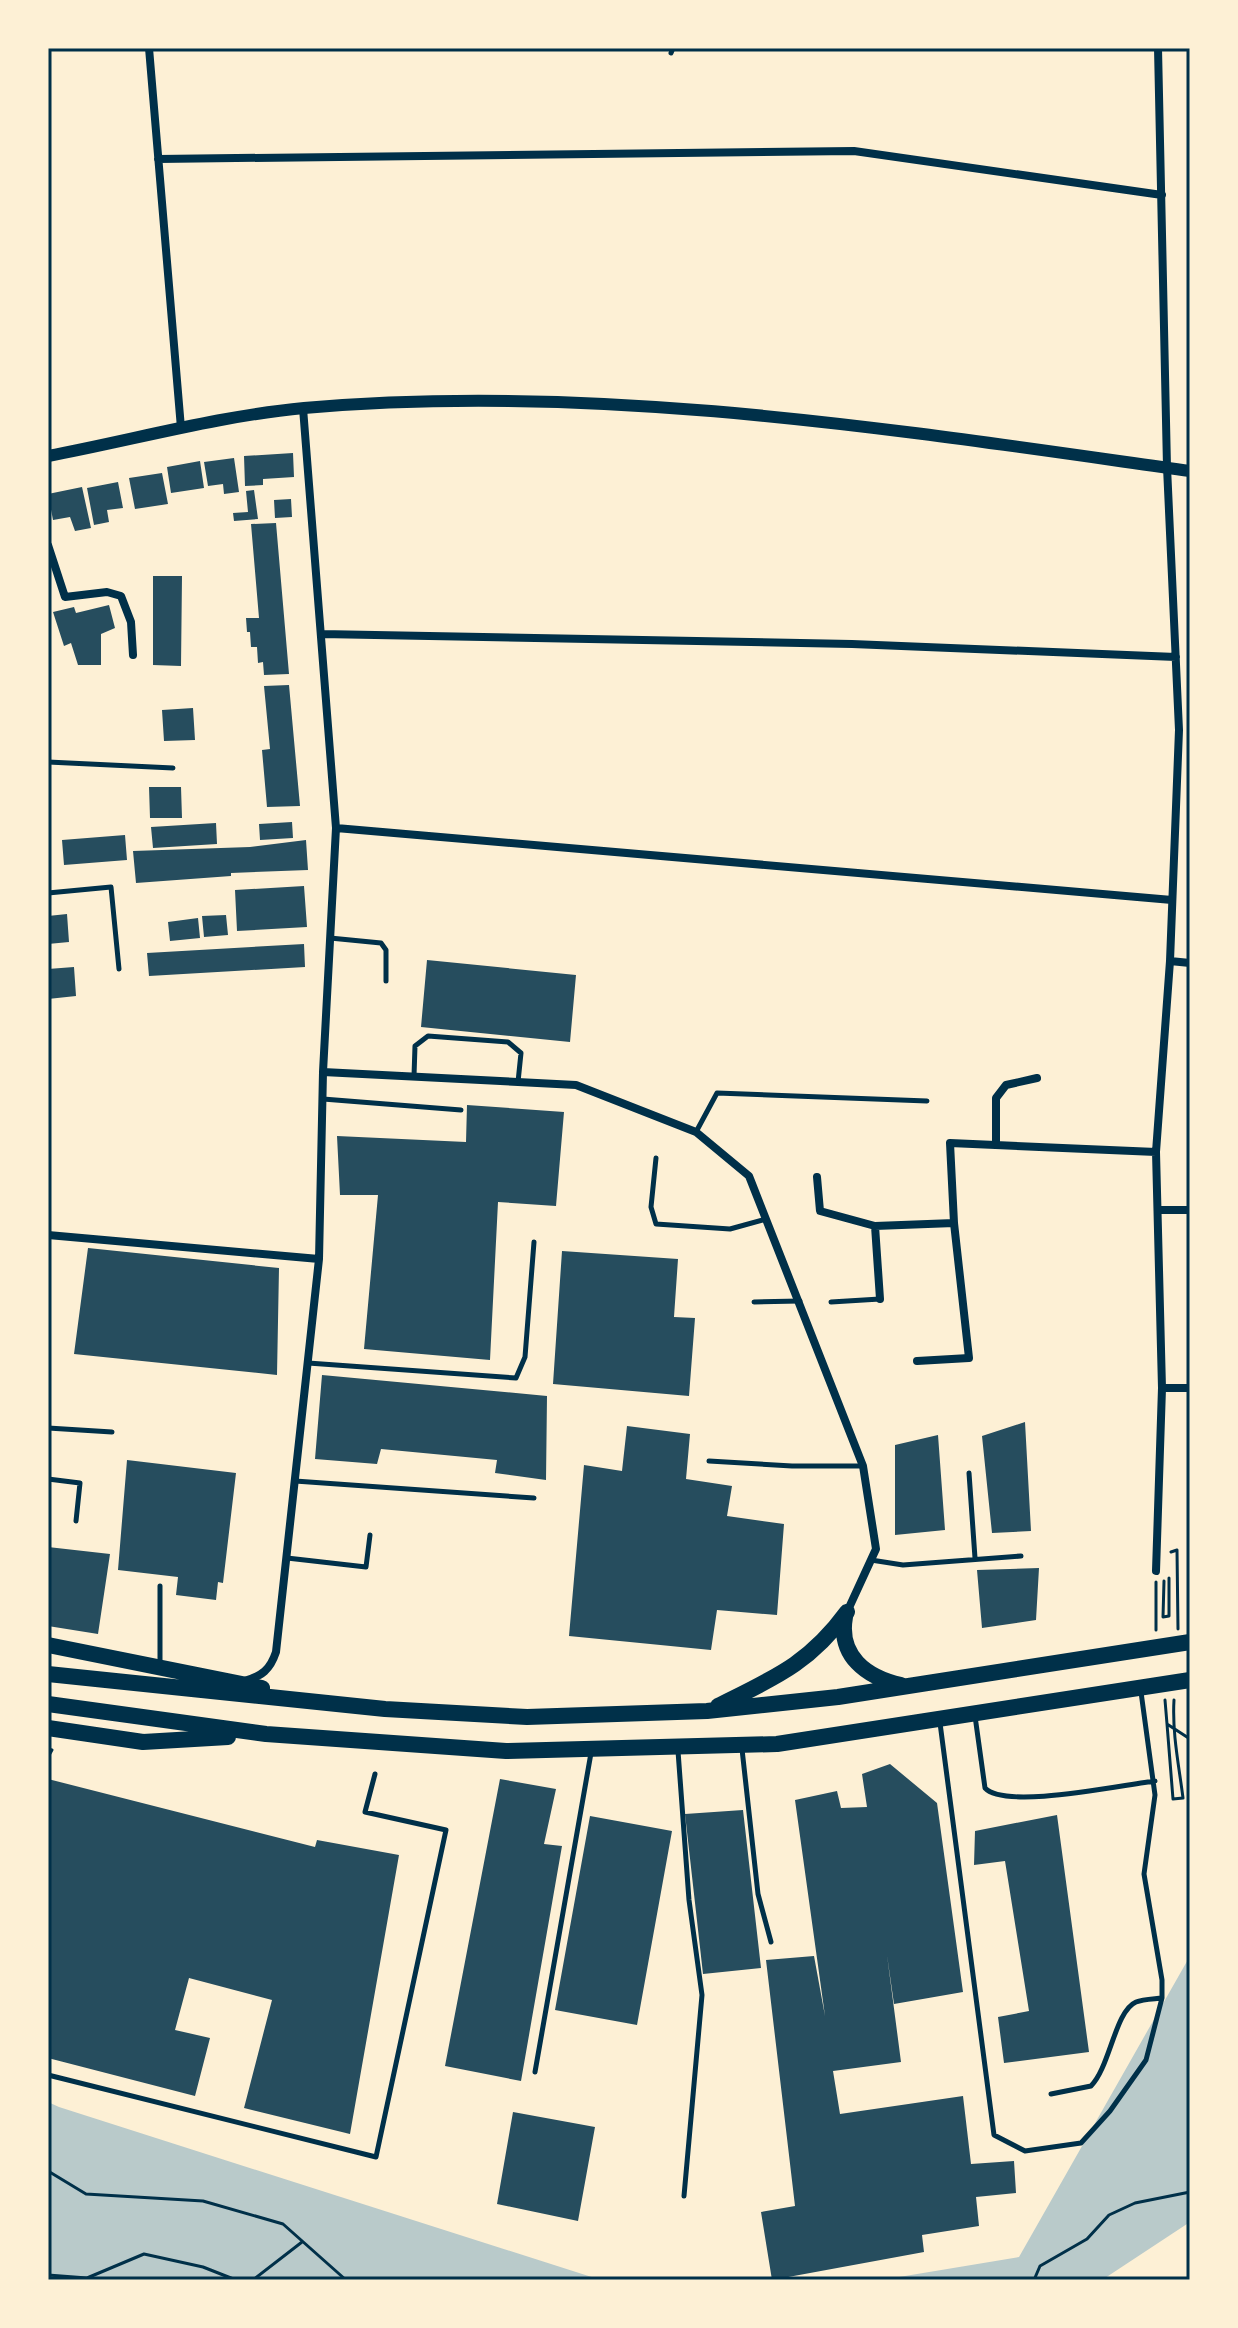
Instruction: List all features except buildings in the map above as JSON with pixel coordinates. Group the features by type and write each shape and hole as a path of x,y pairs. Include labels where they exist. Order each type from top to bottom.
{"highway":[{"path":"847,1612 842,1634 852,1658 872,1675 911,1687"},
{"path":"707,1711 783,1675 808,1657 847,1612"},
{"path":"48,1674 330,1703 527,1717 707,1711 911,1687 1190,1642"},
{"path":"48,1645 160,1665 330,1703"},
{"path":"48,1704 266,1734 506,1751 777,1744 1190,1680"},
{"path":"48,1728 143,1742 266,1734"}],"street":[{"path":"149,48 181,428"},
{"path":"1156,1571 1162,1388 1160,1210 1156,1152 1170,961 1179,730 1167,467 1158,48"},
{"path":"158,159 854,151 1162,195"},
{"path":"48,456 181,428 303,408 430,402 628,403 1190,471"},
{"path":"239,1682 260,1677 271,1666 276,1652 319,1259 323,1072 336,828 303,408"},
{"path":"48,545 65,597 107,592 121,596 131,622 133,655"},
{"path":"321,634 852,644 1176,657"},
{"path":"1179,730 1190,732"},
{"path":"336,828 1172,900"},
{"path":"1170,961 1190,963"},
{"path":"323,1072 576,1085 696,1132 749,1176 801,1301 863,1466 876,1549 847,1612"},
{"path":"996,1145 996,1098 1006,1085 1037,1078"},
{"path":"917,1361 969,1358 954,1223 950,1143 1156,1152"},
{"path":"817,1177 820,1211 875,1226 954,1223"},
{"path":"1160,1210 1190,1210"},
{"path":"875,1226 880,1299"},
{"path":"48,1235 319,1259"},
{"path":"1162,1388 1190,1388"}],"lane":[{"path":"48,762 173,768"},
{"path":"48,893 111,887 119,969"},
{"path":"329,938 381,943 386,950 386,981"},
{"path":"414,1077 415,1046 428,1036 508,1042 521,1053 518,1083"},
{"path":"696,1132 717,1093 927,1101"},
{"path":"322,1099 461,1110"},
{"path":"656,1158 651,1207 656,1224 730,1229 767,1219"},
{"path":"307,1363 516,1378 525,1357 534,1242"},
{"path":"831,1302 880,1299"},
{"path":"754,1302 801,1301"},
{"path":"48,1428 112,1432"},
{"path":"709,1461 863,1466"},
{"path":"969,1473 975,1558"},
{"path":"48,1479 80,1483 76,1521"},
{"path":"294,1481 534,1498"},
{"path":"286,1558 366,1567 370,1535"},
{"path":"871,1560 903,1565 1021,1556"},
{"path":"160,1586 160,1665"},
{"path":"939,1718 994,2135 1025,2151 1081,2143 1124,2094 1146,2060 1162,1998 1144,1874 1155,1781 1140,1686"},
{"path":"975,1713 985,1788 991,1795 1017,1799 1155,1781"},
{"path":"741,1744 751,1849 758,1894 771,1942"},
{"path":"678,1746 689,1900 702,1995 684,2196"},
{"path":"535,2072 592,1748"},
{"path":"48,2075 376,2157 446,1830 365,1812 375,1774"},
{"path":"1051,2094 1091,2086 1105,2067 1126,2010 1135,2002 1162,1998"}],"path":[{"path":"1168,1553 1177,1550 1178,1621"},
{"path":"1155,1646 1156,1571 1164,1568 1163,1617 1169,1616 1168,1568"},
{"path":"1163,1683 1173,1799 1183,1798 1176,1748"},
{"path":"1167,1724 1190,1739"},
{"path":"48,1749 52,1750 48,1757"},
{"path":"48,2171 86,2194 203,2201 283,2224 346,2280"},
{"path":"1034,2280 1040,2266 1087,2239 1109,2215 1135,2203 1190,2192"},
{"path":"253,2280 302,2242"},
{"path":"48,2275 87,2278 144,2254 203,2267 236,2280"}],"shaded area":[{"path":"1190,1956 1190,2222 1102,2280 881,2280 1019,2257"},
{"path":"48,2102 59,2107 601,2280 48,2280"}]}
